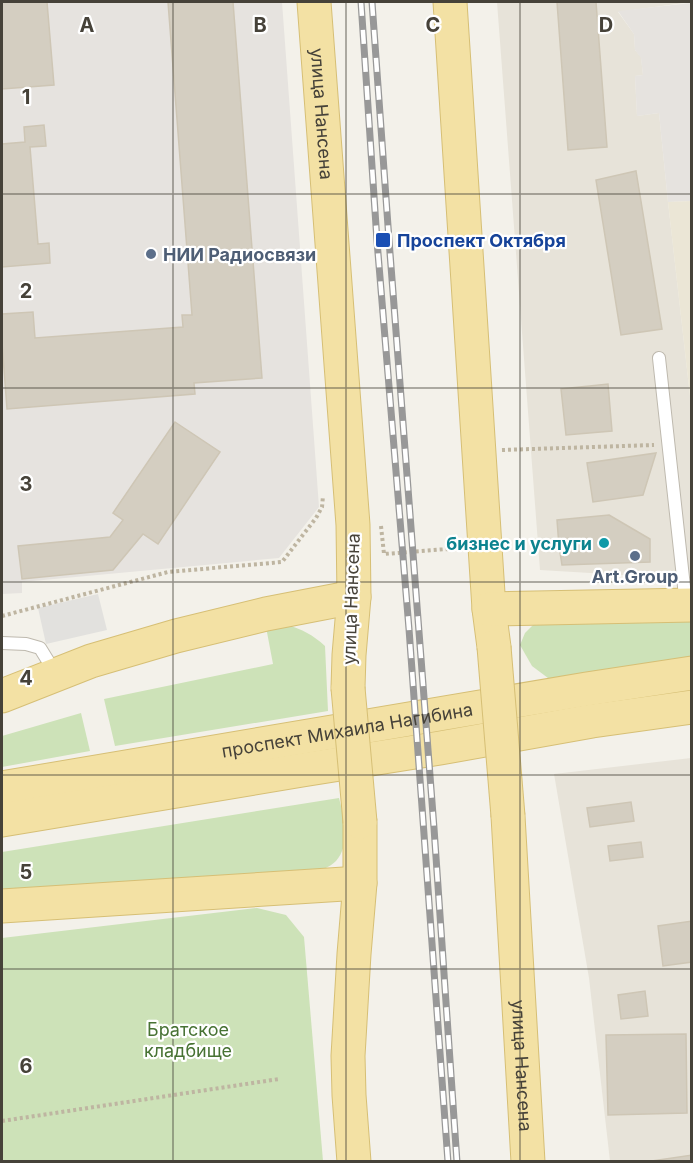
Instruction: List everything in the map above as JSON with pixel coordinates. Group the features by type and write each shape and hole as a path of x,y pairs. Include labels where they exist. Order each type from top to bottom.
{"main road":[{"name":"улица Нансена","path":"314,2 350,476 367,522 354,597 348,687 360,822 360,883 348,1056 354,1161"},
{"name":"улица Нансена","path":"450,2 489,609 508,816 528,1161"},
{"path":"290,610 325,582 367,522"},
{"path":"2,696 91,661 176,636 354,597"},
{"path":"489,609 689,605"},
{"path":"290,610 309,616 322,624 349,655"},
{"name":"проспект Михаила Нагибина","path":"2,788 587,688 692,673"},
{"name":"проспект Михаила Нагибина","path":"2,820 592,721 692,707"},
{"path":"2,906 360,883"}],"lane":[{"path":"658,358 689,605"},
{"path":"2,643 26,644 40,648 57,675"}],"path":[{"path":"480,451 668,445"},
{"path":"2,616 168,572 282,562 322,507 325,479 350,476"},
{"path":"367,522 384,554 467,548"},
{"path":"2,1121 279,1080"}],"shaded area":[{"name":"НИИ Радиосвязи","path":"2,2 282,2 319,507 279,558 22,582 22,593 2,594"},
{"path":"497,2 691,2 618,12 634,34 635,50 641,57 643,75 635,76 637,116 659,113 691,405 691,579 540,570"},
{"path":"691,3 691,201 668,202 659,113 637,116 635,76 643,75 641,58 635,50 634,34 618,11"},
{"path":"692,201 691,405 668,202"},
{"path":"98,594 107,630 46,644 38,608"},
{"path":"691,758 691,1161 610,1161 589,978 554,774"}],"green space":[{"path":"691,613 691,660 564,679 548,678 532,666 520,645 525,633 539,619"},
{"path":"287,625 298,628 325,646 328,711 115,746 104,699 273,664 266,627"},
{"path":"81,713 90,751 2,767 2,736"},
{"path":"339,798 345,831 344,847 336,861 324,869 2,898 2,852"},
{"name":"Братское кладбище","path":"257,908 286,915 304,937 323,1161 2,1161 2,938"}],"building":[{"path":"2,2 47,2 54,85 2,89"},
{"path":"168,2 233,2 262,378 194,383 195,394 7,409 2,314 33,312 35,338 183,327 182,315 192,315"},
{"path":"557,2 596,2 607,147 568,150"},
{"path":"44,125 46,146 30,147 38,244 49,243 50,263 2,267 2,144 25,142 24,127"},
{"path":"636,171 662,329 621,335 596,180"},
{"path":"608,384 612,431 566,435 561,389"},
{"path":"175,422 220,452 158,544 143,534 113,570 22,579 18,546 110,537 123,520 113,513"},
{"path":"656,453 643,495 593,502 587,463"},
{"name":"бизнес и услуги","path":"609,515 650,539 650,562 562,565 557,520"},
{"path":"631,802 634,821 590,827 587,808"},
{"path":"641,842 643,857 610,861 608,846"},
{"path":"692,921 692,962 663,966 658,926"},
{"path":"645,991 648,1016 621,1019 618,995"},
{"path":"686,1034 687,1113 608,1115 606,1035"},
{"path":"692,1155 692,1162 645,1162"}],"railway":[{"path":"361,2 377,241 409,629 448,1162"},
{"path":"372,2 457,1162"}],"place":[{"name":"Проспект Октября","path":"383,240"},
{"name":"НИИ Радиосвязи","path":"151,254"},
{"name":"бизнес и услуги","path":"604,543"},
{"name":"Art.Group","path":"635,556"}]}
